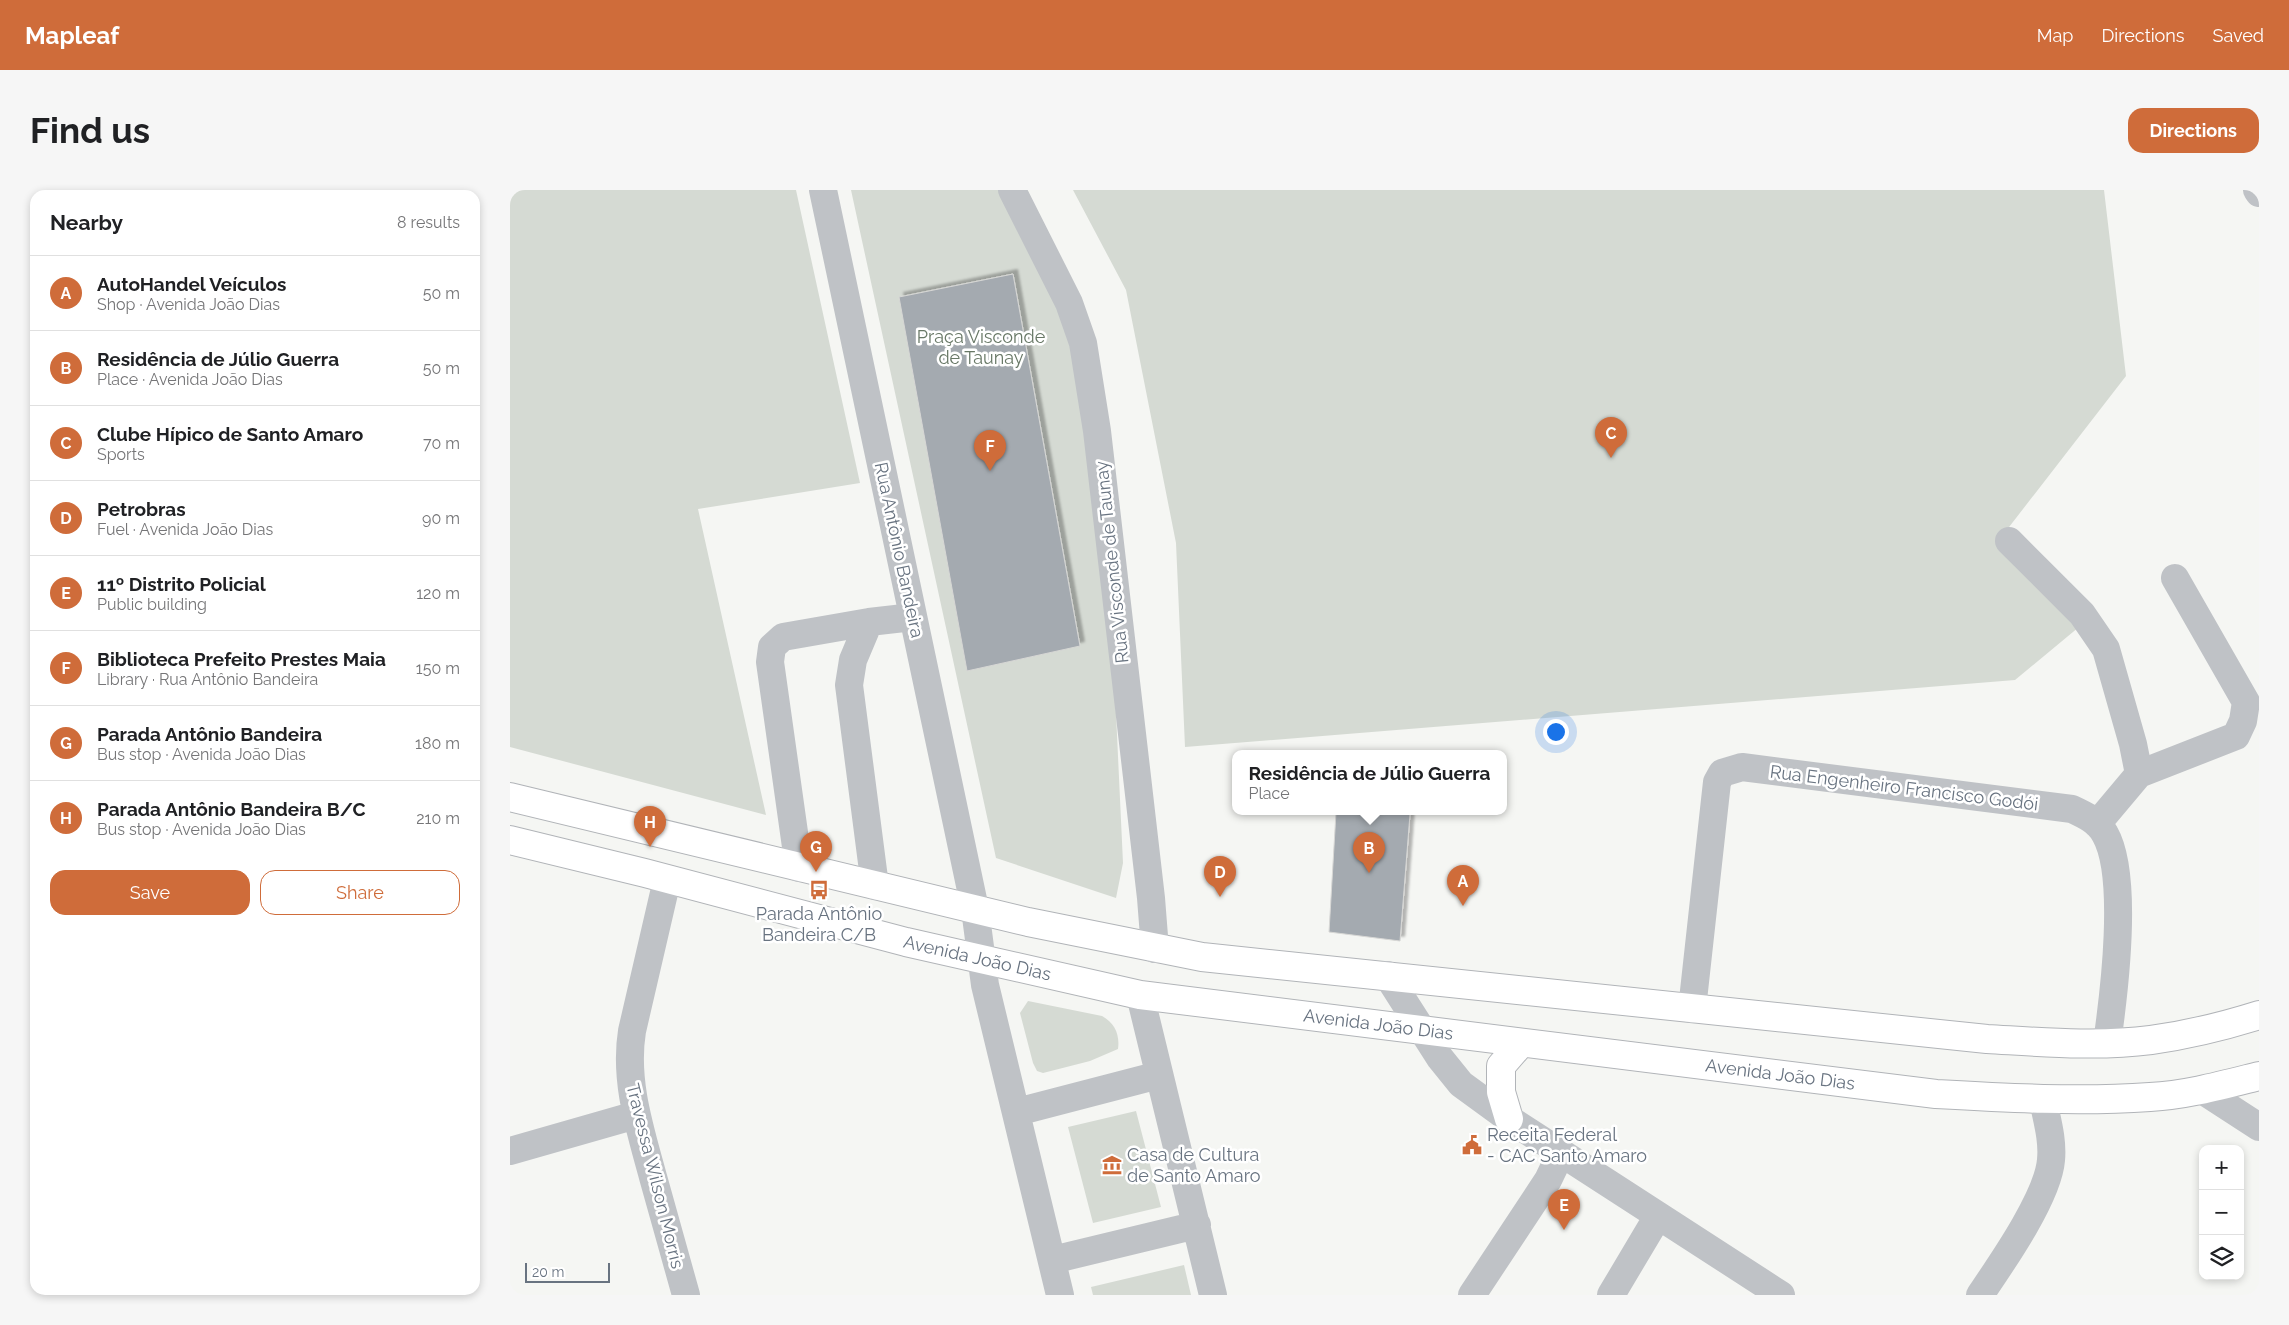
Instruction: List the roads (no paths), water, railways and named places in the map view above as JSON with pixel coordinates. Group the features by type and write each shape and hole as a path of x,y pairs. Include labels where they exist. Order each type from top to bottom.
{"main road":[{"path":"510,797 975,910 1155,949 1232,960 1987,1039 2080,1044 2150,1040 2259,1014"},
{"name":"Avenida João Dias","path":"510,840 981,959 1140,995 1936,1094 2043,1100 2151,1097 2202,1090 2259,1076"},
{"path":"1509,1119 1501,1092 1501,1066 1521,1043"}],"street":[{"name":"Rua Antônio Bandeira","path":"823,190 975,910 981,959 1060,1295"},
{"name":"Rua Visconde de Taunay","path":"1012,190 1069,303 1084,343 1097,432 1151,898 1155,949"},
{"path":"2009,541 2082,614 2106,649 2133,744 2139,774"},
{"path":"2097,824 2139,774 2236,736 2243,721 2246,702 2175,578"},
{"path":"799,868 770,662 772,647 783,637 869,622 913,617"},
{"path":"869,622 853,660 849,685 875,886"},
{"name":"Rua Engenheiro Francisco Godói","path":"1692,1009 1718,782 1722,773 1730,769 1742,767 2072,809 2090,817 2104,832 2113,850 2119,904 2107,1043"},
{"name":"Travessa Wilson Morris","path":"668,880 629,1050 630,1076 636,1116 686,1295"},
{"path":"1387,975 1440,1058 1461,1084 1509,1119 1781,1295"},
{"path":"1140,995 1213,1295"},
{"path":"1017,1112 1160,1075"},
{"path":"2202,1090 2259,1127"},
{"path":"1980,1295 2031,1215 2049,1175 2051,1142 2043,1100"},
{"path":"510,1151 636,1116"},
{"path":"1472,1295 1548,1180 1561,1153"},
{"path":"1611,1295 1658,1216"},
{"path":"1052,1260 1197,1225"}],"place":[{"name":"Clube Hípico de Santo Amaro","path":"1611,458"},
{"name":"Biblioteca Prefeito Prestes Maia","path":"990,471"},
{"name":"Parada Antônio Bandeira B/C","path":"650,847"},
{"name":"Parada Antônio Bandeira","path":"816,872"},
{"name":"Residência de Júlio Guerra","path":"1369,873"},
{"name":"Parada Antônio Bandeira C/B","path":"819,890"},
{"name":"Petrobras","path":"1220,897"},
{"name":"AutoHandel Veículos","path":"1463,906"},
{"name":"Receita Federal - CAC Santo Amaro","path":"1472,1145"},
{"name":"Casa de Cultura de Santo Amaro","path":"1112,1165"},
{"name":"11º Distrito Policial","path":"1564,1230"}],"park label":[{"name":"Praça Visconde de Taunay","path":"981,347"}]}
